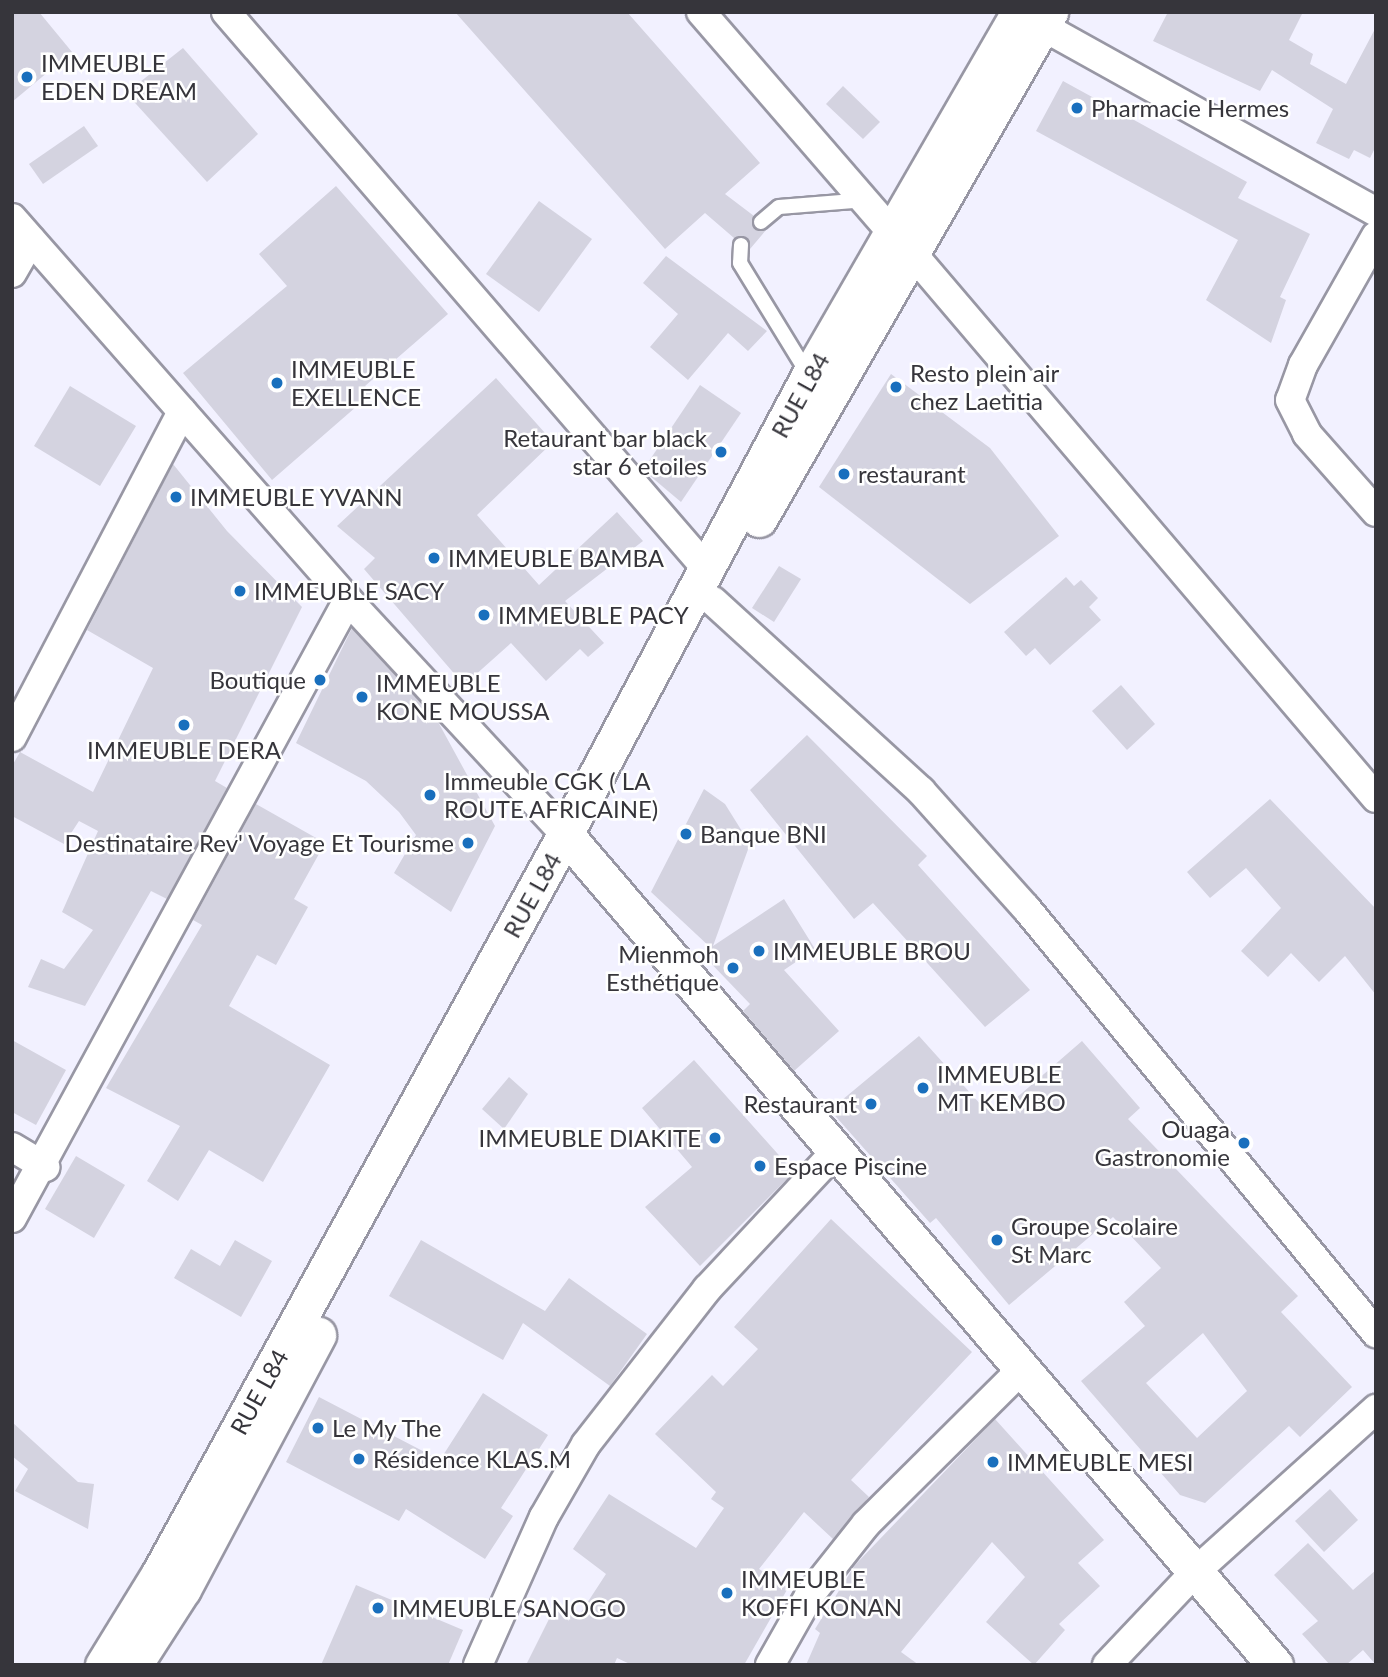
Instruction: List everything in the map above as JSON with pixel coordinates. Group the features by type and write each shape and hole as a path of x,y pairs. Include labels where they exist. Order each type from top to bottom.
{"street":[{"path":"226,12 709,584 930,801 1026,908 1376,1333"},
{"path":"701,12 867,200 1376,798"},
{"path":"1037,17 1376,212"},
{"name":"RUE L84","path":"134,1665 183,1588 571,841 709,584 901,242 1037,17"},
{"path":"12,218 348,600 571,841 1275,1665"},
{"path":"1376,236 1303,365 1290,400 1307,433 1376,512"},
{"path":"12,273 31,240"},
{"name":"RUE L84","path":"709,584 809,376 901,242"},
{"path":"12,737 182,412"},
{"path":"12,1218 45,1167 348,600"},
{"name":"RUE L84","path":"103,1665 159,1574 571,841"},
{"path":"12,1147 45,1167"},
{"path":"478,1665 544,1517 586,1444 699,1299 835,1152"},
{"path":"770,1665 809,1596 866,1524 1023,1368"},
{"path":"1107,1665 1195,1572 1376,1409"}],"lane":[{"path":"761,222 779,207 867,200"},
{"path":"741,244 740,263 809,376"}],"building":[{"name":"IMMEUBLE EDEN DREAM","path":"12,12 39,12 72,52 12,102"},
{"path":"455,12 627,12 760,163 725,194 754,216 754,229 766,230 750,249 747,237 734,238 705,213 665,249"},
{"path":"1168,12 1303,12 1289,40 1313,54 1310,64 1346,84 1376,27 1376,146 1370,158 1354,150 1349,159 1316,143 1333,109 1272,70 1260,91 1153,41"},
{"path":"183,48 258,134 207,182 126,93"},
{"path":"1063,81 1247,182 1238,198 1310,234 1280,297 1286,300 1271,343 1206,300 1238,240 1036,131"},
{"path":"843,86 880,122 863,139 826,104"},
{"path":"84,126 98,146 43,184 29,164"},
{"path":"336,186 448,314 365,386 372,393 272,480 183,373 287,286 259,254"},
{"path":"539,201 592,239 539,312 486,274"},
{"path":"666,256 767,331 748,351 728,333 688,380 650,347 678,314 643,283"},
{"path":"891,374 990,448 1059,536 970,604 819,487"},
{"path":"496,378 553,442 477,515 539,585 617,512 643,541 565,601 604,643 588,657 580,649 546,681 511,643 464,685 364,569 375,558 337,526"},
{"path":"700,385 741,413 681,502 643,470"},
{"path":"70,386 136,426 100,486 34,446"},
{"path":"173,464 227,531 302,607 215,781 227,788 167,899 151,891 85,1006 28,987 41,959 64,969 93,930 62,912 98,831 79,821 64,844 12,816 12,766 20,752 93,792 153,668 87,630"},
{"path":"779,566 801,579 774,622 752,608"},
{"path":"1066,577 1074,586 1081,580 1098,598 1089,607 1101,620 1050,665 1035,648 1026,656 1004,632"},
{"name":"Immeuble CGK ( LA ROUTE AFRICAINE)","path":"352,628 437,720 495,826 451,912 394,873 416,835 399,812 366,781 296,743"},
{"path":"1121,685 1155,724 1127,750 1092,711"},
{"path":"807,735 927,856 918,865 1030,990 985,1027 873,903 854,919 750,790"},
{"path":"704,789 725,804 750,844 713,946 784,899 815,949 784,970 839,1031 794,1071 743,1011 750,1004 702,954 711,948 651,892"},
{"path":"1270,799 1376,909 1376,995 1345,956 1319,982 1291,953 1268,977 1241,951 1281,908 1246,868 1210,898 1187,872"},
{"path":"256,804 325,843 294,899 308,907 276,965 257,955 229,1006 330,1065 263,1182 209,1150 178,1201 147,1181 180,1126 106,1088 202,925 193,920"},
{"path":"919,1036 982,1106 987,1101 998,1114 1082,1041 1140,1108 1128,1119 1298,1296 1281,1312 1352,1387 1300,1437 1289,1426 1205,1503 1180,1495 1081,1381 1145,1326 1124,1302 1161,1268 1113,1217 1009,1305 936,1218 930,1223 830,1110","holes":["1203,1333 1247,1391 1197,1438 1146,1383"]},
{"path":"12,1040 66,1070 36,1125 12,1112"},
{"name":"IMMEUBLE DIAKITE","path":"694,1060 794,1172 700,1266 645,1207 692,1167 642,1108"},
{"path":"509,1077 528,1094 504,1129 482,1109"},
{"path":"76,1156 125,1185 94,1238 45,1209"},
{"path":"831,1219 972,1352 851,1480 869,1497 833,1539 804,1512 759,1569 788,1588 744,1665 632,1665 617,1658 614,1665 526,1665 555,1607 578,1617 606,1574 573,1549 609,1494 696,1548 724,1508 711,1499 716,1492 655,1434 712,1375 723,1386 758,1349 734,1327"},
{"path":"235,1240 272,1261 241,1317 174,1278 191,1249 220,1266"},
{"path":"421,1240 545,1311 569,1278 647,1334 610,1386 523,1323 503,1360 389,1296"},
{"path":"483,1393 548,1435 501,1508 513,1516 485,1559 406,1509 399,1521 286,1462 319,1397 440,1460"},
{"path":"995,1419 1104,1540 1078,1563 1100,1586 1059,1624 1065,1630 1034,1665 986,1622 1025,1577 992,1542 901,1652 919,1665 806,1665 820,1633 815,1629 855,1565"},
{"path":"12,1422 78,1482 94,1484 88,1529 15,1491 28,1469 12,1456"},
{"path":"1330,1489 1358,1520 1324,1552 1295,1521"},
{"path":"1308,1543 1353,1590 1376,1570 1376,1665 1363,1650 1346,1665 1330,1665 1302,1634 1318,1621 1274,1575"},
{"name":"IMMEUBLE SANOGO","path":"356,1585 463,1630 448,1665 321,1665"}],"place":[{"name":"IMMEUBLE EDEN DREAM","path":"27,77"},
{"name":"Pharmacie Hermes","path":"1077,108"},
{"name":"IMMEUBLE EXELLENCE","path":"277,383"},
{"name":"Resto plein air chez Laetitia","path":"896,387"},
{"name":"Retaurant bar black star 6 etoiles","path":"721,452"},
{"name":"restaurant","path":"844,474"},
{"name":"IMMEUBLE YVANN","path":"176,497"},
{"name":"IMMEUBLE BAMBA","path":"434,558"},
{"name":"IMMEUBLE SACY","path":"240,591"},
{"name":"IMMEUBLE PACY","path":"484,615"},
{"name":"Boutique","path":"320,680"},
{"name":"IMMEUBLE KONE MOUSSA","path":"362,697"},
{"name":"IMMEUBLE DERA","path":"184,725"},
{"name":"Immeuble CGK ( LA ROUTE AFRICAINE)","path":"430,795"},
{"name":"Banque BNI","path":"686,834"},
{"name":"Destinataire Rev' Voyage Et Tourisme","path":"468,843"},
{"name":"IMMEUBLE BROU","path":"759,951"},
{"name":"Mienmoh Esthétique","path":"733,968"},
{"name":"IMMEUBLE MT KEMBO","path":"923,1088"},
{"name":"Restaurant","path":"871,1104"},
{"name":"IMMEUBLE DIAKITE","path":"715,1138"},
{"name":"Ouaga Gastronomie","path":"1244,1143"},
{"name":"Espace Piscine","path":"760,1166"},
{"name":"Groupe Scolaire St Marc","path":"997,1240"},
{"name":"Le My The","path":"318,1428"},
{"name":"Résidence KLAS.M","path":"359,1459"},
{"name":"IMMEUBLE MESI","path":"993,1462"},
{"name":"IMMEUBLE KOFFI KONAN","path":"727,1593"},
{"name":"IMMEUBLE SANOGO","path":"378,1608"}]}
